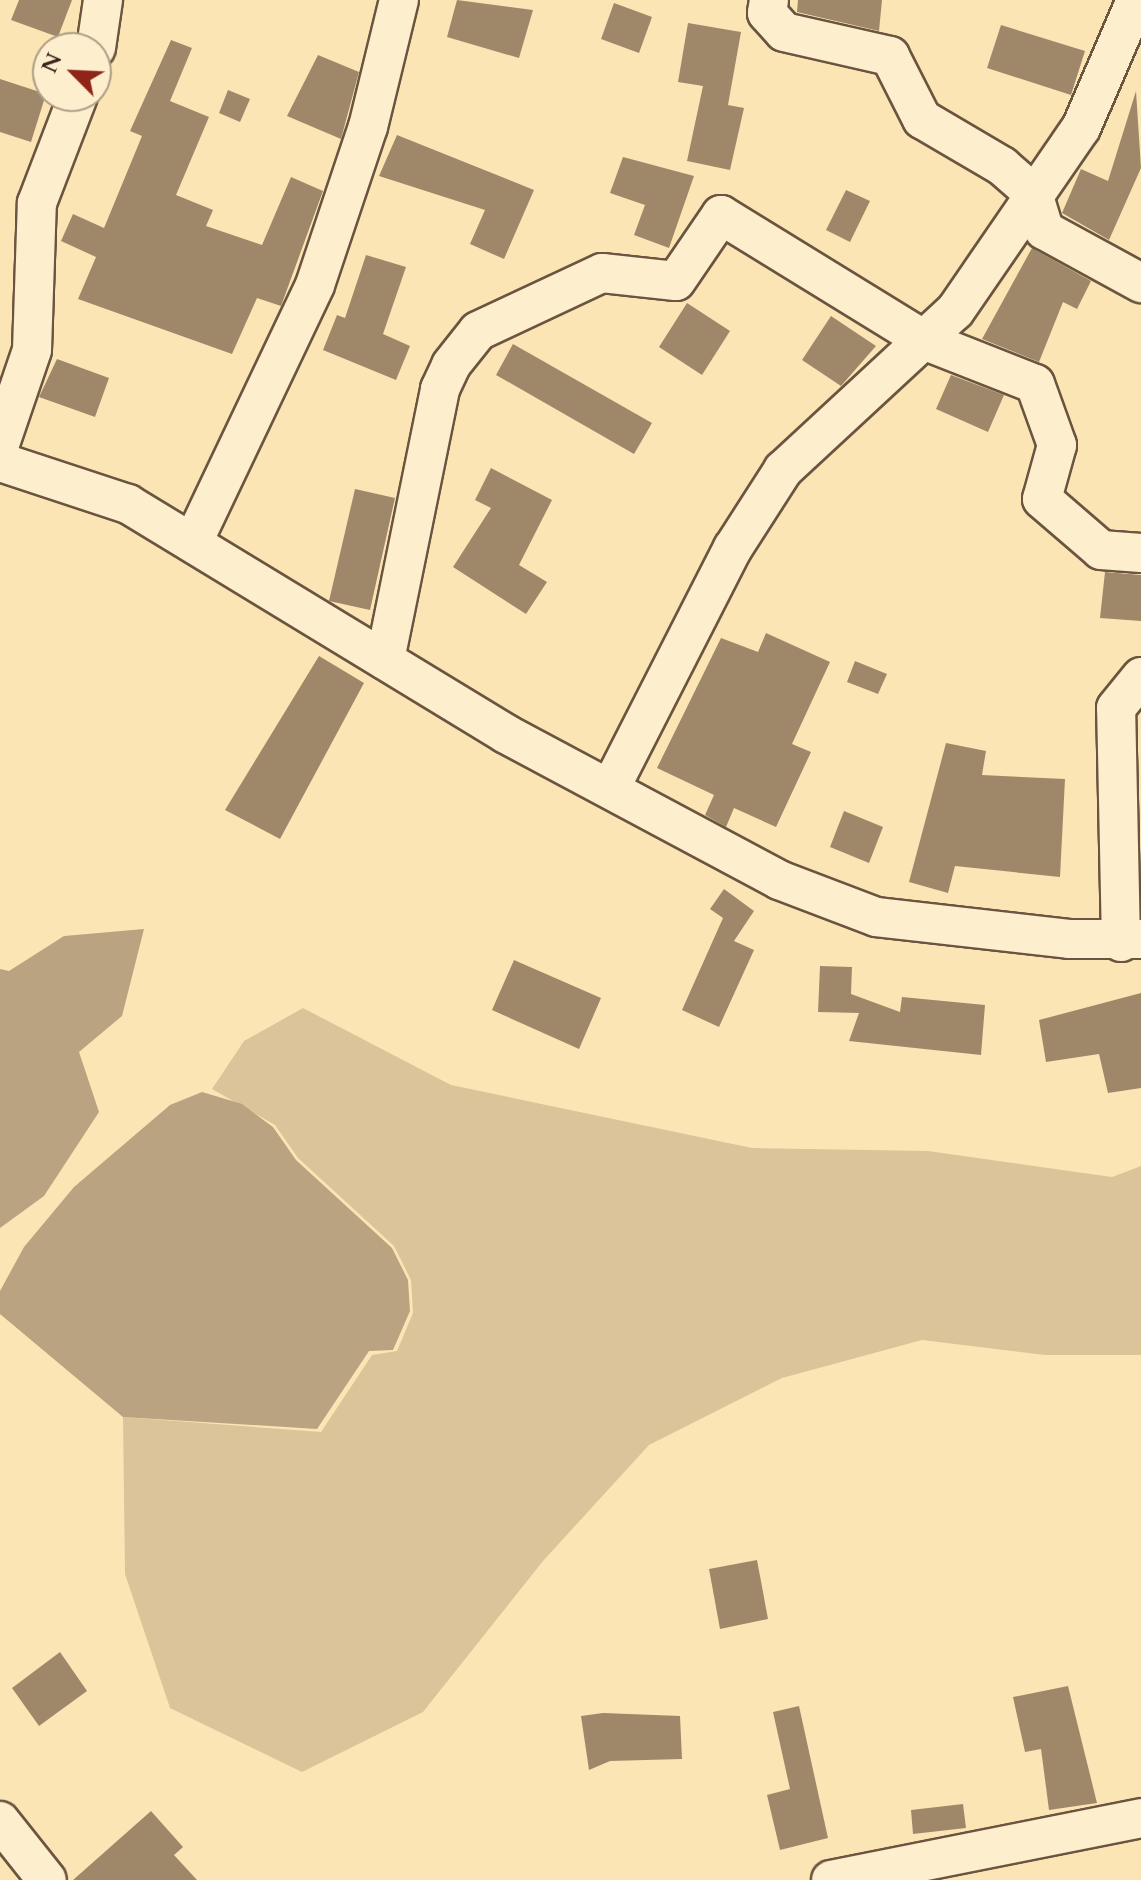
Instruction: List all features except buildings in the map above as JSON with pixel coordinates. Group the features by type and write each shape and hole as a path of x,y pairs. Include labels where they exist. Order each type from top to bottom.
{"street":[{"path":"98,32 103,0"},
{"path":"769,0 767,13 784,32 890,56 922,119 1002,166 1033,193 1044,230 1141,283"},
{"path":"612,785 733,548 783,470 955,311 1033,193 1081,128 1136,0"},
{"path":"194,540 315,285 368,127 396,1"},
{"path":"0,444 32,350 37,203 72,112"},
{"path":"385,660 440,389 478,331 602,273 676,281 721,215 926,341 1035,384 1057,445 1042,499 1101,550 1141,553"},
{"path":"0,462 128,504 194,540 506,734 612,785 779,880 876,917 1131,940 1116,708 1141,677"},
{"path":"831,1880 981,1863 1141,1818"},
{"path":"0,1821 47,1880"}],"shaded area":[{"path":"144,929 122,1016 79,1052 99,1112 44,1196 0,1228 0,969 9,971 64,936"},
{"path":"303,1008 451,1085 752,1148 928,1151 1112,1177 1141,1166 1141,1355 1045,1355 922,1340 782,1378 649,1445 543,1561 423,1712 302,1772 170,1708 125,1574 123,1417 321,1432 372,1355 397,1351 413,1313 411,1280 394,1246 298,1158 275,1125 212,1089 244,1041"},
{"path":"202,1092 242,1104 273,1127 296,1160 392,1248 408,1280 410,1311 393,1350 369,1351 317,1429 123,1417 0,1314 0,1291 24,1247 74,1187 170,1105"}]}
